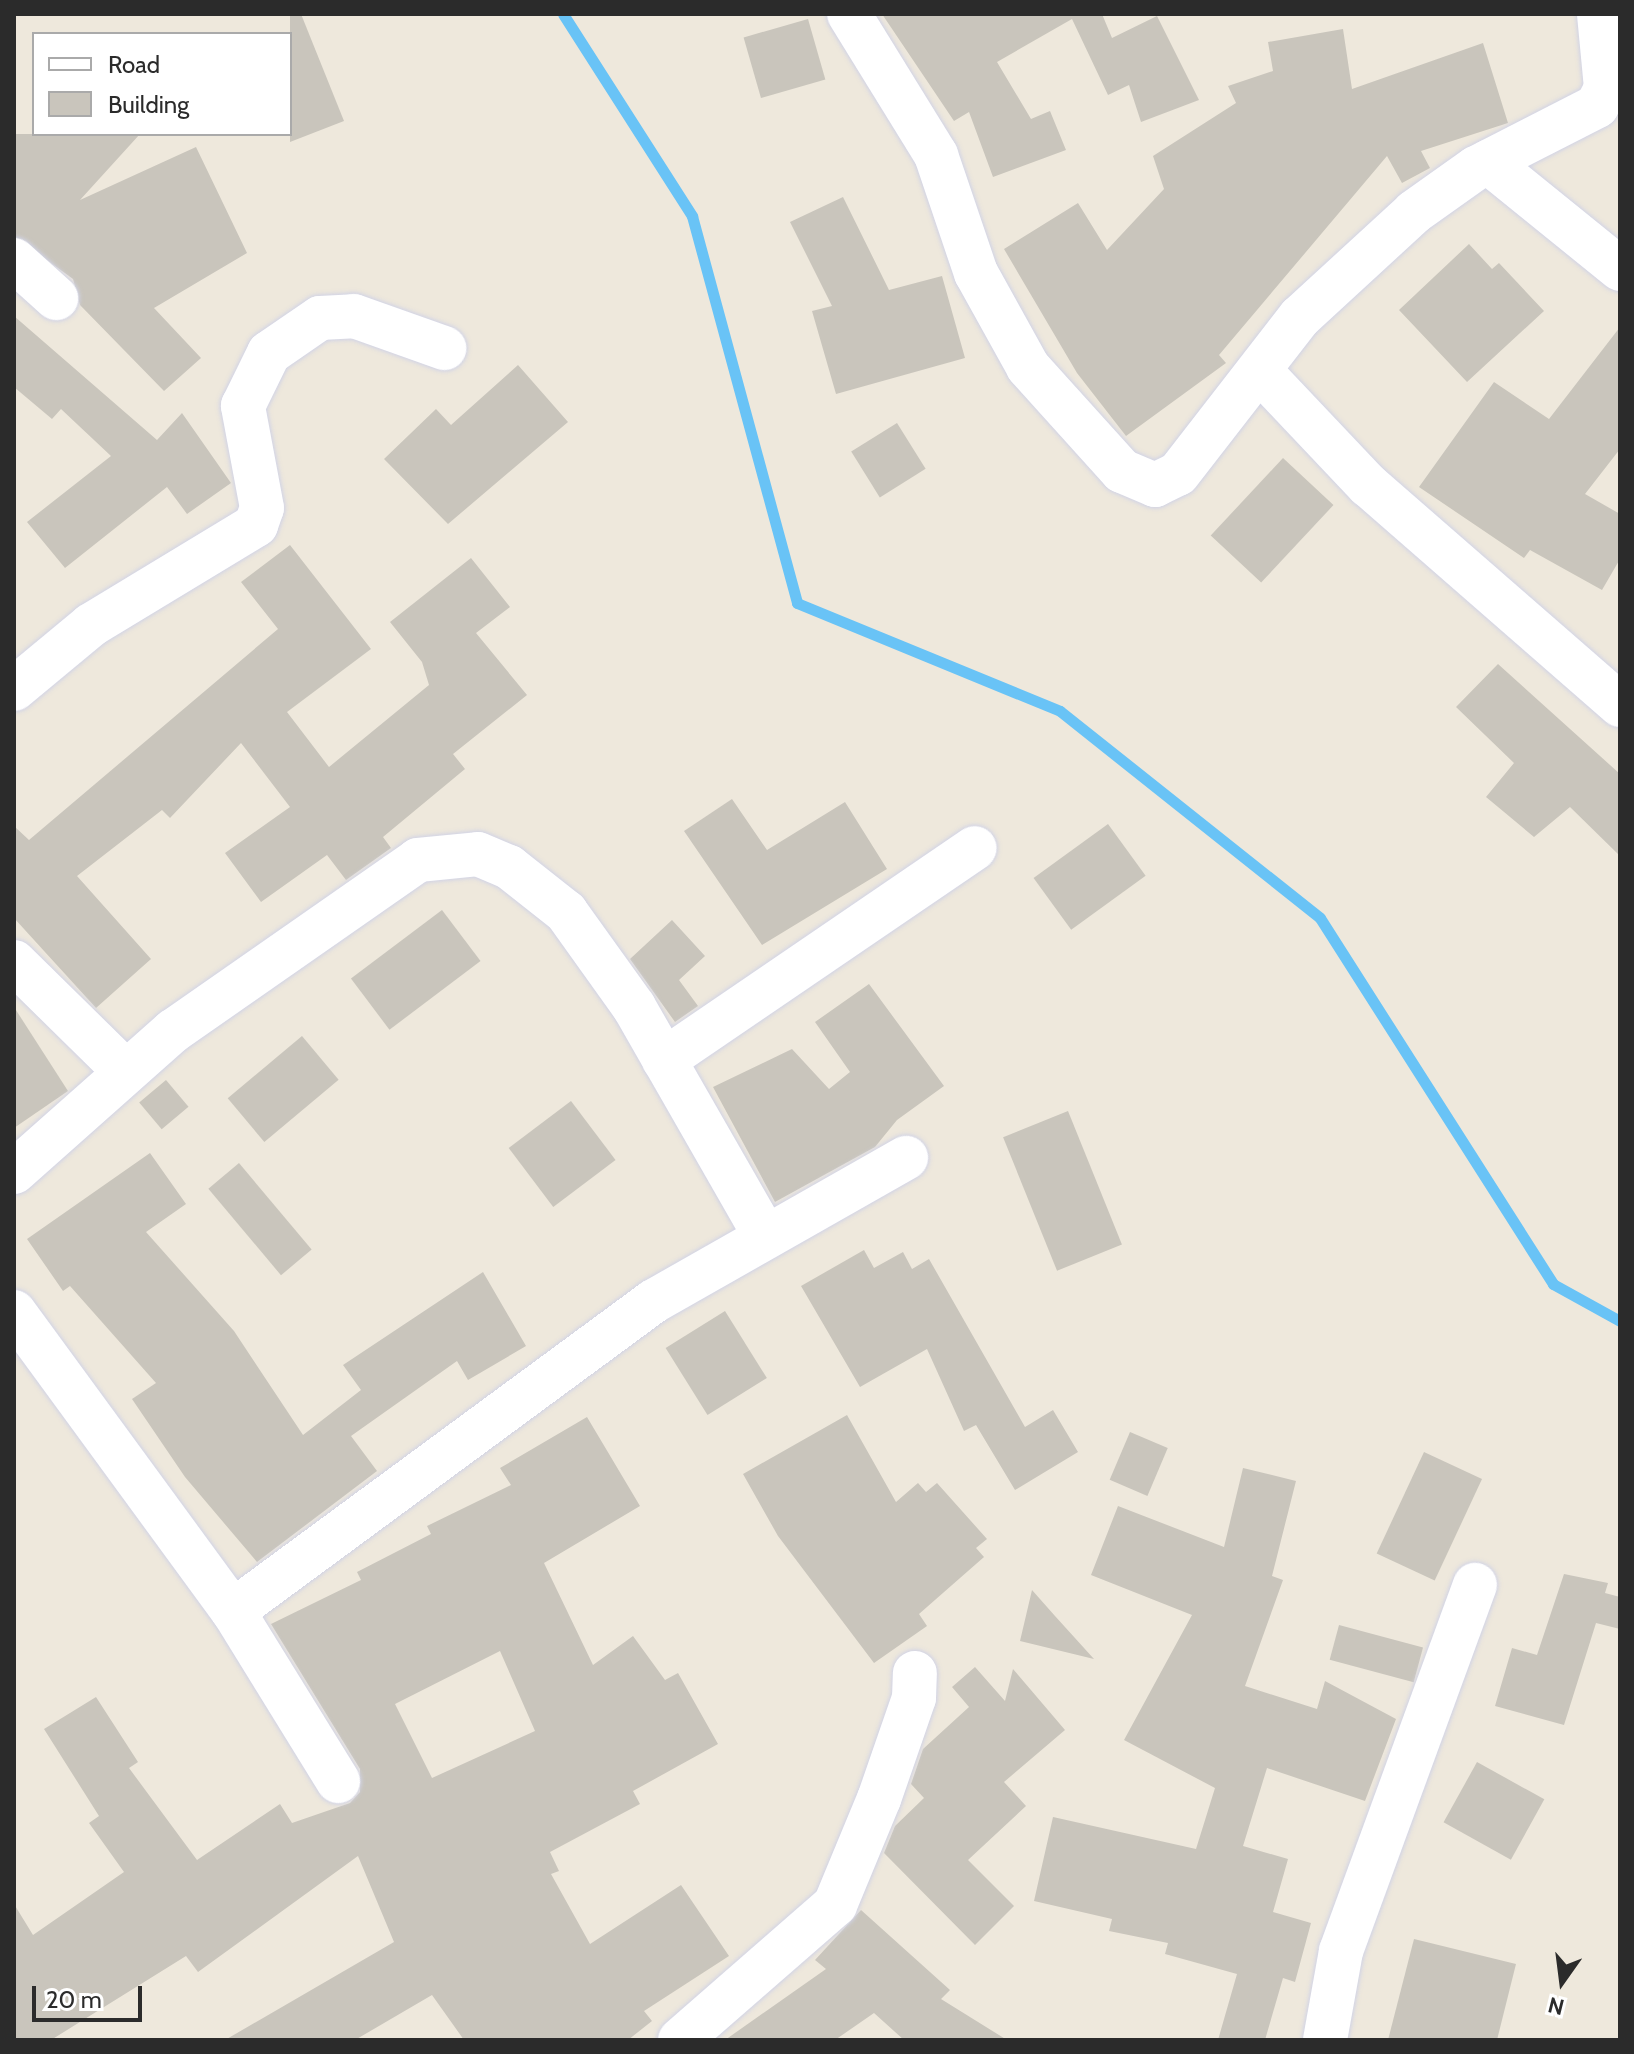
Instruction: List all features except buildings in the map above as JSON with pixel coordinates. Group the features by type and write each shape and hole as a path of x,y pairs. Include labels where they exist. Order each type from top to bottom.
{"street":[{"path":"849,14 936,155 976,273 1028,367 1122,471 1141,484 1178,474 1261,372 1300,317 1414,212 1488,162 1597,106 1606,88 1599,14"},
{"path":"1488,162 1620,269"},
{"path":"14,260 56,298"},
{"path":"14,689 91,625 256,525 262,508 243,406 269,353 320,318 354,316 444,348"},
{"path":"1261,372 1368,485 1620,705"},
{"path":"664,1060 975,848"},
{"path":"14,1172 124,1070 418,860 448,853 509,867 566,912 664,1060 764,1234"},
{"path":"14,962 124,1070"},
{"path":"233,1611 654,1301 764,1234 906,1158"},
{"path":"14,1312 233,1611 338,1781"},
{"path":"1325,2040 1341,1951 1475,1585"},
{"path":"680,2040 835,1905 899,1741 915,1673"}],"waterway":[{"path":"563,14 692,216 797,603 1060,711 1320,918 1553,1284 1620,1321"}]}
